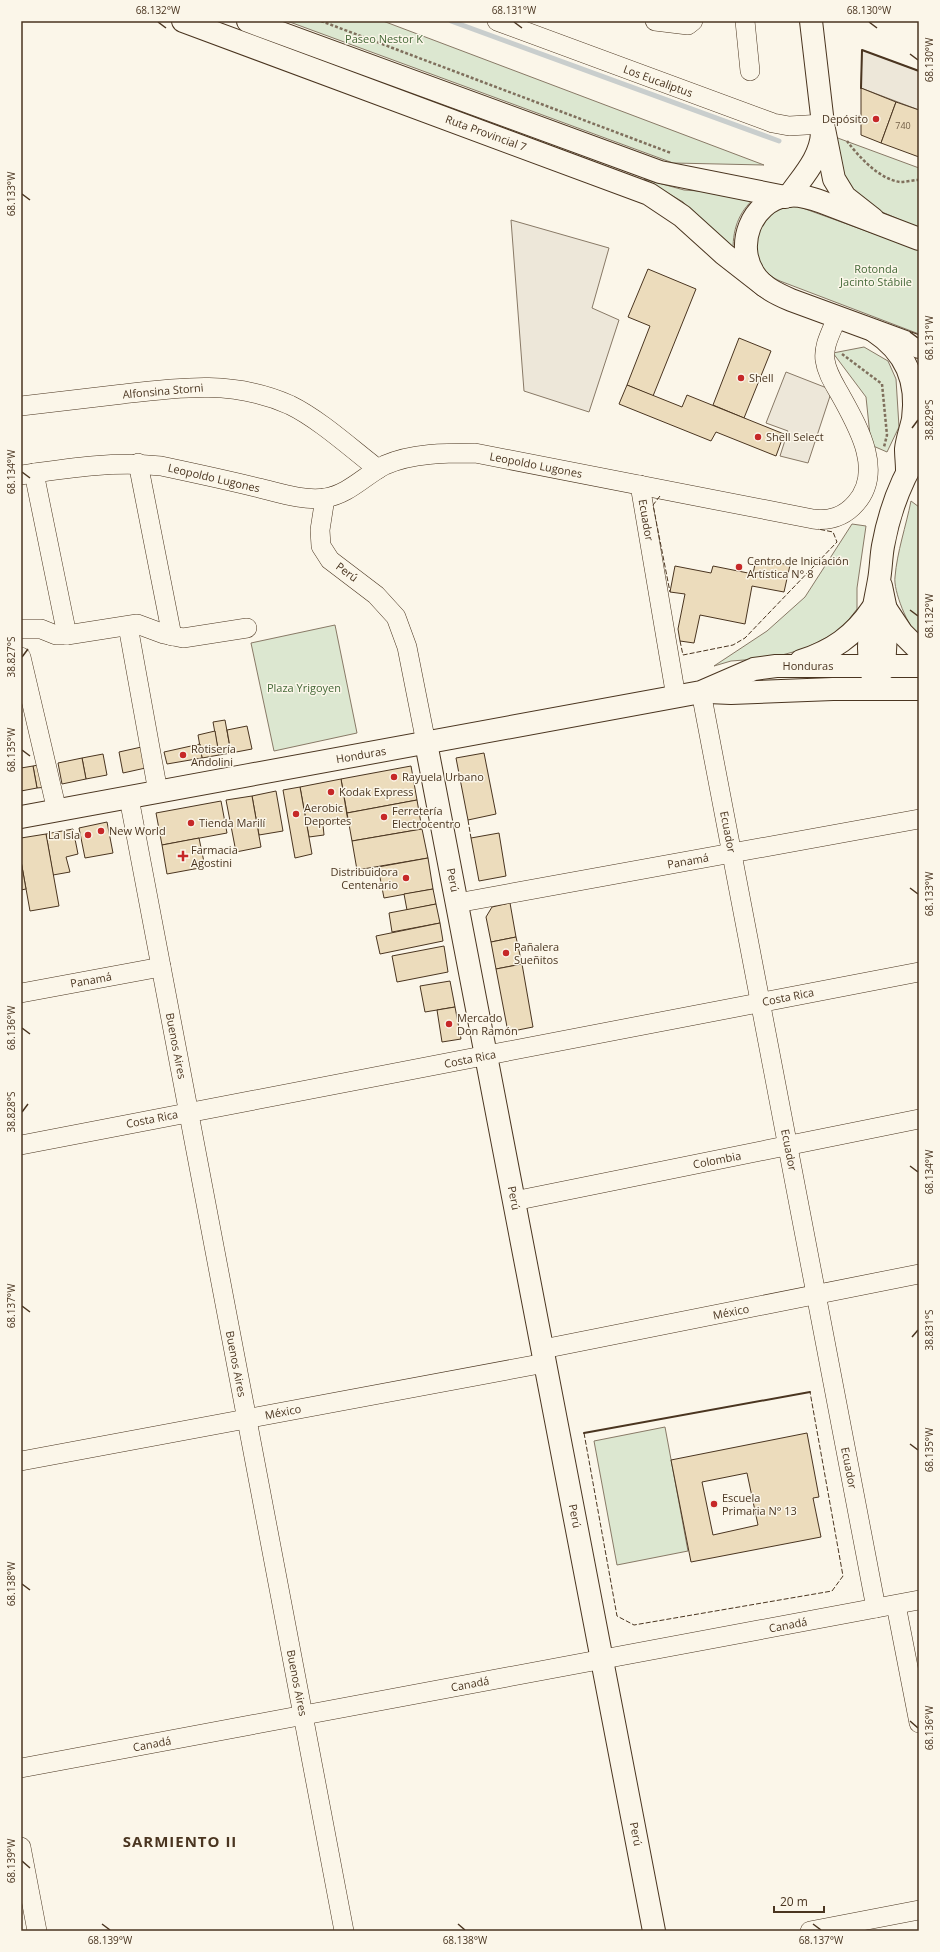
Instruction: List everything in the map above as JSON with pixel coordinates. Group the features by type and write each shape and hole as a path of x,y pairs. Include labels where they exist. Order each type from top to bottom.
{"main road":[{"name":"Ruta Provincial 7","path":"183,21 649,194 665,203 682,216 724,254 765,286"},
{"name":"Ruta Provincial 7","path":"248,21 660,172 787,196"},
{"path":"811,21 823,124 831,169 839,188 854,205 882,225"},
{"path":"787,196 818,153 823,124"},
{"path":"919,239 808,198 787,196 771,202 759,212 750,224 746,239 748,261 754,275 765,286 781,296 919,347"},
{"path":"872,329 893,346 900,354 913,385 914,408 906,449 907,470"},
{"path":"877,688 877,666 887,622 879,609 879,579 887,528 907,470 919,452"},
{"path":"879,609 919,650"},
{"path":"789,666 815,657 840,644 879,609"},
{"name":"Honduras","path":"21,817 701,692 754,669 789,666 919,666"},
{"name":"Honduras","path":"701,692 730,693 877,688 919,689"},
{"name":"Perú","path":"426,743 654,1931"}],"street":[{"name":"Los Eucaliptus","path":"497,21 541,29 774,123 789,126 823,124"},
{"path":"655,21 688,25 693,21"},
{"path":"745,21 750,71"},
{"name":"Leopoldo Lugones","path":"27,474 113,463 138,464 175,469 311,499 338,495 348,490 378,469 387,465 421,456 475,453 813,519 834,519 844,514 859,500 864,491 868,469 867,458 856,423 827,369 825,353 826,345 837,317"},
{"name":"Alfonsina Storni","path":"21,406 181,387 216,387 256,394 290,405 311,418 378,469"},
{"path":"138,464 172,636"},
{"path":"27,474 67,635"},
{"name":"Ecuador","path":"640,485 676,697"},
{"name":"Perú","path":"325,498 320,530 321,546 330,560 376,595 396,617 407,647 426,743"},
{"path":"21,629 41,629 56,635 67,635 137,624 172,636 183,638 247,628"},
{"path":"128,626 158,792"},
{"path":"21,658 57,811"},
{"name":"Ecuador","path":"701,692 876,1608"},
{"name":"Buenos Aires","path":"129,798 344,1931"},
{"name":"Panamá","path":"457,903 919,819"},
{"name":"Panamá","path":"21,993 161,967"},
{"name":"Costa Rica","path":"21,1144 919,972"},
{"name":"Colombia","path":"514,1201 919,1119"},
{"name":"México","path":"21,1461 247,1418 544,1356 816,1295 919,1274"},
{"name":"Canadá","path":"21,1768 919,1600"},
{"path":"896,1605 919,1723"},
{"path":"21,1847 37,1931"},
{"path":"810,1931 919,1910"}],"path":[{"path":"321,21 677,155"},
{"path":"823,124 845,139 858,156 877,172 900,182 919,180"},
{"path":"826,345 882,384 887,435 883,450"}],"green space":[{"name":"Paseo Nestor K","path":"287,21 383,21 764,165 673,163"},
{"path":"835,137 919,168 919,228 866,205 841,177"},
{"path":"644,179 684,190 758,195 746,207 739,219 734,233 733,250 683,202"},
{"name":"Rotonda Jacinto Stábile","path":"797,206 919,250 919,334 780,281 762,269 756,253 756,243 761,226 773,211 781,207"},
{"path":"864,347 888,361 896,379 899,427 887,452 871,445 866,397 833,353"},
{"path":"911,501 919,507 919,636 910,625 906,617 896,591 895,583 898,558"},
{"path":"852,524 866,526 857,588 857,609 840,631 804,649 771,658 731,661 714,666 767,631 805,597"},
{"name":"Plaza Yrigoyen","path":"335,625 357,733 274,751 251,643"},
{"path":"665,1427 688,1551 617,1565 594,1441"}],"shaded area":[{"path":"862,50 919,71 919,110 861,88"},
{"path":"511,220 609,248 592,308 619,320 589,412 524,391"},
{"path":"786,372 832,390 808,463 780,456 788,431 766,423"}],"building":[{"name":"Depósito","path":"861,88 896,102 881,143 861,135"},
{"path":"896,102 919,110 919,157 881,143"},
{"path":"648,269 696,289 653,396 627,385 650,326 628,317"},
{"path":"739,338 771,351 744,418 713,405"},
{"path":"627,385 682,407 687,395 784,434 776,456 716,432 711,441 619,404"},
{"path":"756,559 790,565 784,592 752,586 745,624 700,615 694,643 680,641 678,629 685,594 670,592 675,566 711,573 713,566 753,574"},
{"path":"225,720 231,753 219,755 213,722"},
{"path":"247,726 252,749 231,753 227,730"},
{"path":"215,731 219,755 202,758 198,735"},
{"name":"Rotisería Andolini","path":"200,744 202,758 167,764 164,752"},
{"path":"146,746 150,767 123,773 119,752"},
{"path":"484,753 496,814 468,820 456,758"},
{"path":"103,754 107,775 86,779 82,758"},
{"path":"82,758 86,779 62,784 58,763"},
{"path":"43,764 47,787 37,788 33,766"},
{"path":"33,766 37,788 21,791 21,768"},
{"path":"411,766 417,800 347,813 341,779"},
{"path":"341,779 348,821 323,825 324,835 309,837 300,787"},
{"name":"Aerobic Deportes","path":"300,787 312,854 295,858 283,790"},
{"path":"276,791 283,831 259,835 252,796"},
{"path":"252,796 261,847 236,852 226,800"},
{"name":"Ferretería Electrocentro","path":"417,800 422,829 352,841 347,813"},
{"name":"Tienda Marilí","path":"221,801 227,833 162,845 156,813"},
{"path":"107,822 113,853 85,858 79,828"},
{"path":"73,829 78,854 66,857 70,872 53,875 46,834"},
{"path":"422,829 428,858 357,870 352,841"},
{"path":"499,833 506,876 479,881 471,838"},
{"path":"46,834 59,906 30,911 21,861 21,838"},
{"name":"Farmacia Agostini","path":"199,838 205,867 167,874 162,845"},
{"name":"Distribuidora Centenario","path":"428,858 433,889 384,898 378,867"},
{"path":"21,861 26,889 21,890"},
{"path":"433,889 436,904 407,910 404,894"},
{"path":"510,903 516,937 491,942 486,917 492,907"},
{"path":"436,904 440,923 392,932 389,913"},
{"path":"440,923 443,941 380,954 376,936"},
{"name":"Pañalera Sueñitos","path":"516,937 522,964 496,969 491,942"},
{"path":"444,946 448,972 397,982 392,956"},
{"path":"522,964 533,1027 508,1032 496,969"},
{"path":"450,981 455,1007 425,1012 420,986"},
{"name":"Mercado Don Ramón","path":"455,1007 461,1039 442,1042 437,1010"},
{"path":"807,1433 819,1497 813,1498 821,1537 691,1562 671,1460","holes":["747,1473 758,1525 713,1535 702,1482"]}],"waterway":[{"path":"451,21 779,141"}],"fence":[{"path":"660,496 653,505 670,592"},
{"path":"680,641 683,655 733,645 745,638 837,542 833,532 818,529"},
{"path":"468,820 471,838"},
{"path":"584,1433 617,1616 634,1625 832,1591 843,1576 810,1392"}],"wall":[{"path":"861,88 862,50 919,71"},
{"path":"584,1433 810,1392"}],"place":[{"name":"Depósito","path":"876,119"},
{"name":"Shell","path":"741,378"},
{"name":"Shell Select","path":"758,437"},
{"name":"Centro de Iniciación Artística N° 8","path":"739,567"},
{"name":"Rotisería Andolini","path":"183,755"},
{"name":"Rayuela Urbano","path":"394,777"},
{"name":"Kodak Express","path":"331,792"},
{"name":"Aerobic Deportes","path":"296,814"},
{"name":"Ferretería Electrocentro","path":"384,817"},
{"name":"Tienda Marilí","path":"191,823"},
{"name":"New World","path":"101,831"},
{"name":"La Isla","path":"88,835"},
{"name":"Farmacia Agostini","path":"183,856"},
{"name":"Distribuidora Centenario","path":"406,878"},
{"name":"Pañalera Sueñitos","path":"506,953"},
{"name":"Mercado Don Ramón","path":"449,1024"},
{"name":"Escuela Primaria N° 13","path":"714,1504"}],"district":[{"name":"SARMIENTO II","path":"180,1842"}]}
